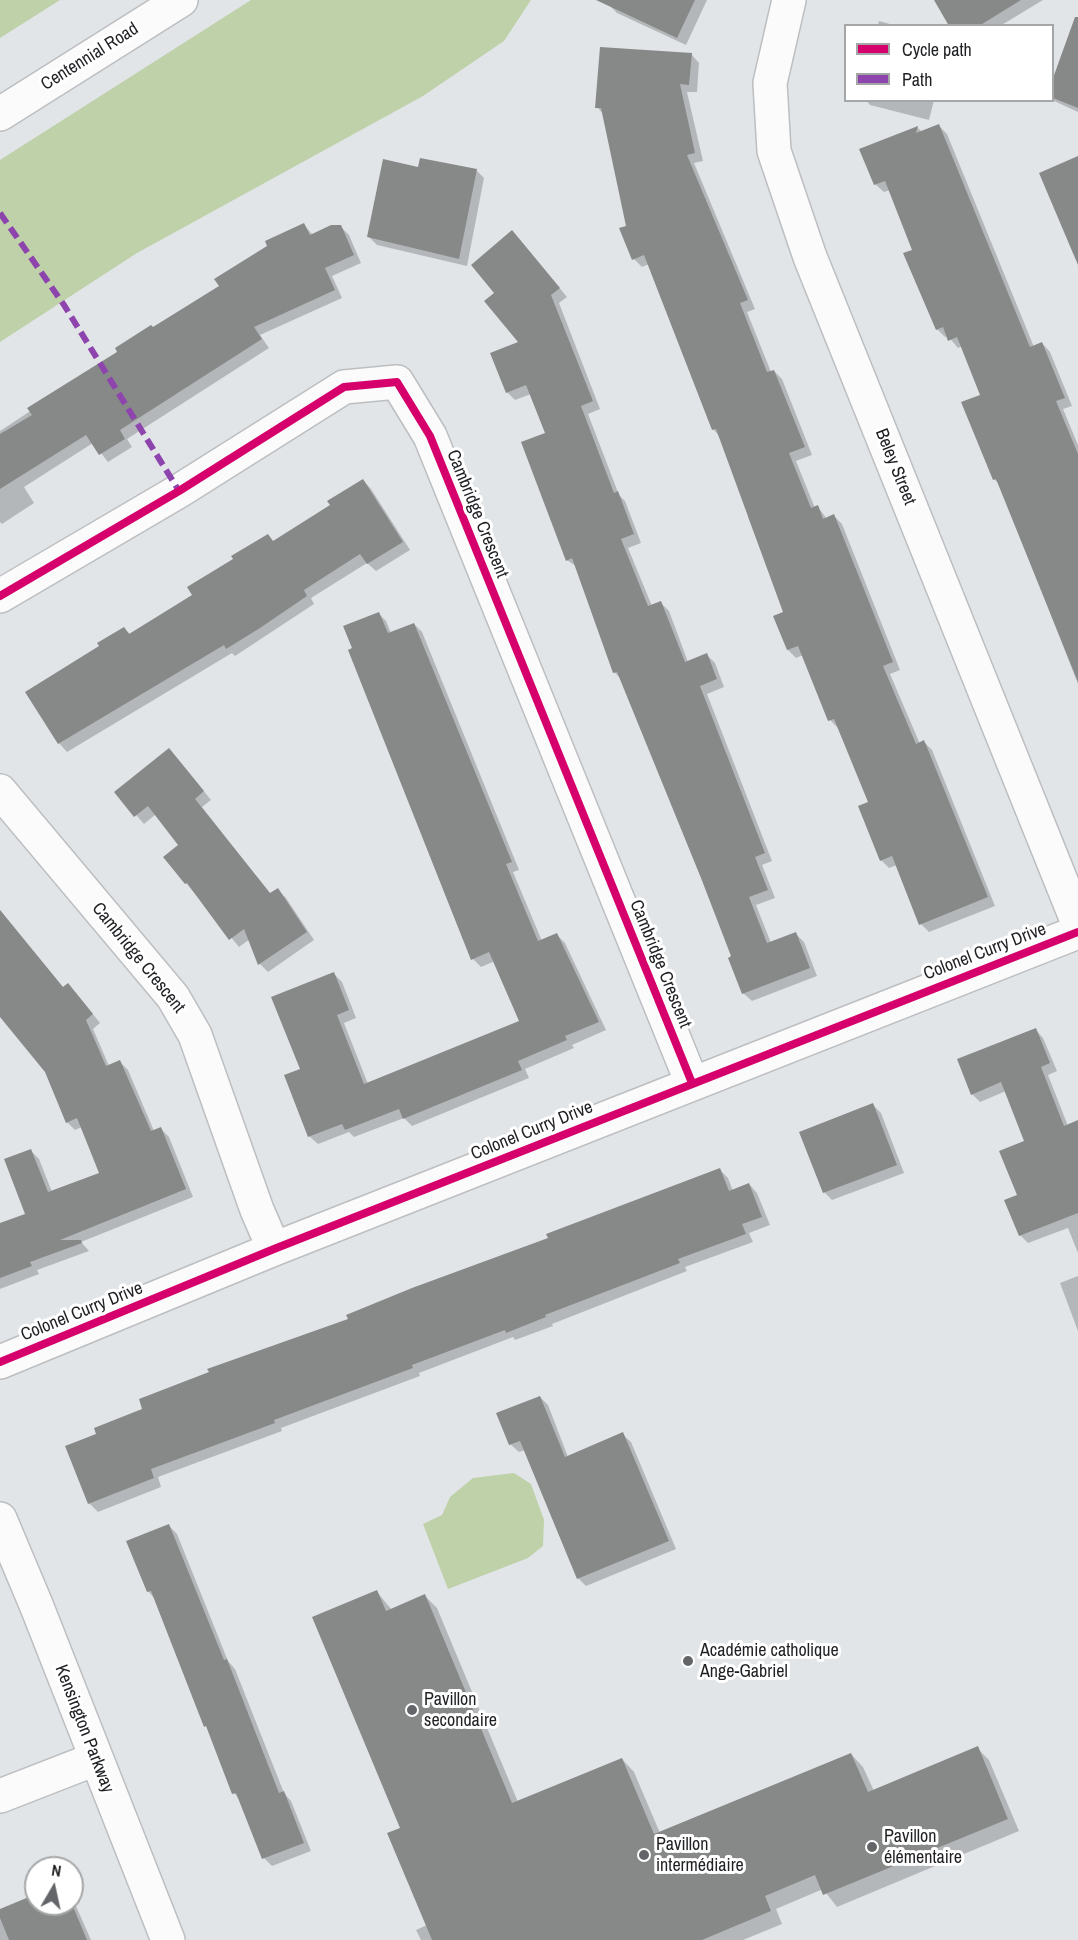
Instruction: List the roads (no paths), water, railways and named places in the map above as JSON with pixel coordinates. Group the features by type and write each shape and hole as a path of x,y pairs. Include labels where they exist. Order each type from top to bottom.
{"street":[{"name":"Centennial Road","path":"0,114 181,0"},
{"name":"Beley Street","path":"789,0 770,83 774,152 810,256 1078,923"},
{"name":"Cambridge Crescent","path":"0,596 179,491 344,387 397,382 430,436 692,1083"},
{"name":"Cambridge Crescent","path":"0,791 173,997 190,1025 257,1210 274,1249"},
{"name":"Colonel Curry Drive","path":"0,1362 274,1249 1078,932"},
{"name":"Kensington Parkway","path":"0,1519 37,1606 95,1759 168,1940"},
{"path":"0,1796 95,1759"}],"place":[{"name":"Académie catholique Ange-Gabriel","path":"688,1661"},
{"name":"Pavillon secondaire","path":"412,1710"},
{"name":"Pavillon élémentaire","path":"872,1847"},
{"name":"Pavillon intermédiaire","path":"644,1855"}]}
